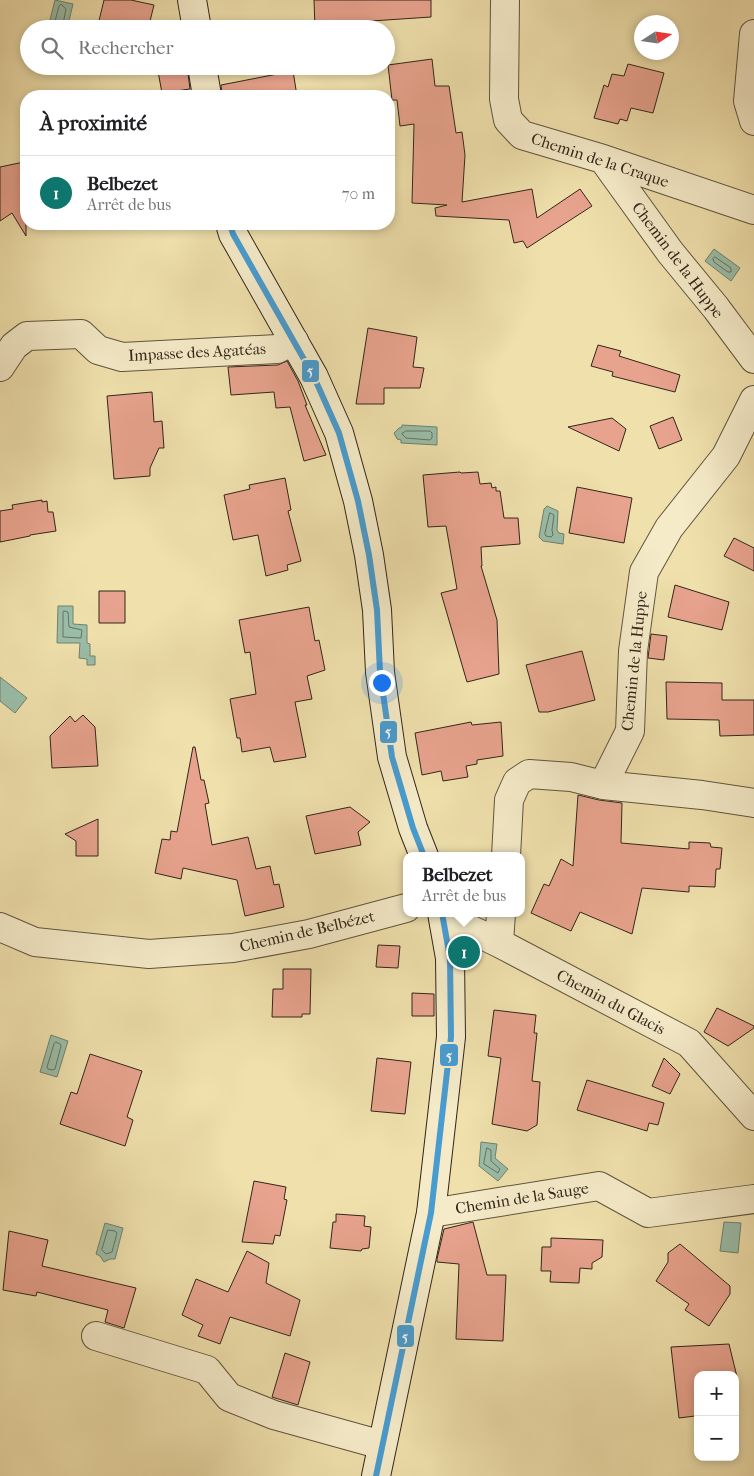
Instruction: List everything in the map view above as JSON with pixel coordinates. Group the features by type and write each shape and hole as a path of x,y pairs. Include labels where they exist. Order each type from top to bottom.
{"street":[{"path":"192,0 195,20"},
{"name":"Chemin de la Craque","path":"506,0 504,98 508,120 522,135 604,159 754,210"},
{"path":"754,34 748,101 754,121"},
{"path":"204,75 206,90"},
{"name":"Chemin de la Huppe","path":"604,159 670,252 716,308 754,359"},
{"path":"232,230 314,377 339,433 358,501 369,555 376,610 380,672 392,757 413,828 422,852"},
{"name":"Impasse des Agatéas","path":"0,367 14,346 27,336 81,334 98,350 122,357 277,348 294,341"},
{"name":"Chemin de la Huppe","path":"604,785 630,731 632,651 644,572 669,528 726,456 754,400"},
{"path":"506,852 510,800 517,782 529,774 754,803"},
{"name":"Chemin de Belbézet","path":"0,927 35,942 148,954 234,948 309,934 403,909"},
{"path":"499,943 502,917"},
{"path":"376,1476 431,1213 451,1037 450,958 443,918"},
{"name":"Chemin du Glacis","path":"443,918 499,943 689,1043 754,1116"},
{"name":"Chemin de la Sauge","path":"431,1213 599,1186 648,1213 754,1199"},
{"path":"96,1336 207,1370 230,1397 274,1415 382,1445"}],"water":[{"path":"55,0 73,4 69,20 50,20"},
{"path":"714,249 740,268 731,281 705,261"},
{"path":"402,425 437,427 437,445 401,443 401,440 397,439 394,433"},
{"path":"547,506 558,511 557,530 559,533 564,534 563,544 543,541 539,537 544,509"},
{"path":"58,606 73,606 73,624 87,625 87,643 90,644 90,656 95,656 95,665 87,665 87,659 79,658 80,643 57,643"},
{"path":"0,677 27,698 15,713 0,701"},
{"path":"51,1035 68,1041 57,1077 40,1072"},
{"path":"481,1142 497,1144 495,1158 508,1169 498,1181 479,1166"},
{"path":"724,1222 741,1223 738,1253 720,1251"},
{"path":"105,1223 123,1228 115,1259 104,1262 96,1254"}],"building":[{"path":"104,0 131,0 154,5 150,20 99,20"},
{"path":"314,0 431,0 431,17 386,20 315,20"},
{"path":"432,59 435,86 449,86 456,133 462,132 465,155 462,202 532,189 537,218 580,189 592,206 527,248 523,241 514,243 509,220 436,216 435,208 447,205 412,203 414,124 400,126 395,90 391,90 389,75 395,75 395,64"},
{"path":"628,64 664,73 653,113 631,108 627,121 620,119 618,124 594,118 604,85 608,87 612,74 624,76"},
{"path":"159,75 188,75 190,89 161,90"},
{"path":"272,75 294,75 296,90 221,90 221,85"},
{"path":"20,163 20,226 12,213 0,221 0,167"},
{"path":"368,328 417,337 413,367 424,368 420,388 384,388 384,404 356,404"},
{"path":"598,345 621,351 619,356 680,375 675,392 612,376 613,372 591,366"},
{"path":"287,361 298,381 307,405 305,405 326,455 304,461 290,407 276,408 274,392 231,395 228,367 278,365"},
{"path":"152,392 154,422 162,421 164,448 159,448 150,468 150,476 114,479 107,396"},
{"path":"673,417 682,440 659,449 650,426"},
{"path":"612,418 626,429 619,451 568,427"},
{"path":"478,472 480,484 491,483 492,488 496,487 496,491 500,491 504,518 518,518 520,544 481,547 481,566 497,620 499,674 467,682 441,593 457,589 446,526 428,527 423,475"},
{"path":"285,478 291,510 288,511 301,561 287,565 288,570 266,576 258,535 233,540 224,495 250,489 249,485"},
{"path":"577,487 632,498 624,543 569,533"},
{"path":"42,500 42,502 47,501 48,512 53,512 56,531 0,542 0,511 13,509 12,505"},
{"path":"734,538 754,548 754,571 724,556"},
{"path":"675,585 729,602 722,630 668,617"},
{"path":"99,591 125,591 125,623 99,623"},
{"path":"309,607 315,641 319,640 325,670 307,676 312,699 295,702 306,757 274,762 270,747 242,752 240,738 237,738 230,699 256,694 250,652 245,653 239,620"},
{"path":"651,634 667,636 664,660 648,658"},
{"path":"582,651 595,700 548,712 539,712 526,665"},
{"path":"666,682 722,683 722,700 754,700 754,735 720,736 719,720 667,719"},
{"path":"83,715 95,727 98,766 52,768 50,736 70,716 75,722"},
{"path":"471,722 472,725 501,722 503,756 477,760 477,764 466,766 468,777 443,781 441,771 422,775 415,733"},
{"path":"193,747 195,747 201,780 204,780 209,803 205,804 212,845 248,837 256,869 270,866 274,885 279,884 284,907 245,916 237,880 183,868 181,879 155,873 162,839 170,840 171,831 177,832"},
{"path":"578,795 622,803 621,843 689,849 689,842 710,843 711,847 722,848 720,869 716,869 715,887 689,886 689,892 642,888 632,934 580,912 571,931 531,913 544,884 549,886 561,859 573,866"},
{"path":"350,807 370,822 358,832 361,845 315,854 306,816"},
{"path":"98,819 98,856 76,856 76,841 65,834"},
{"path":"378,945 400,946 398,968 376,967"},
{"path":"283,969 311,969 310,1014 302,1014 302,1017 272,1017 273,989 283,989"},
{"path":"412,993 434,994 434,1016 412,1016"},
{"path":"717,1008 754,1026 754,1028 728,1046 704,1032"},
{"path":"494,1010 536,1015 534,1033 537,1033 532,1081 540,1082 537,1125 527,1131 492,1124 501,1058 488,1056"},
{"path":"90,1054 142,1071 127,1117 133,1120 125,1146 60,1124 71,1092 77,1094"},
{"path":"377,1058 411,1062 405,1114 371,1111"},
{"path":"664,1058 680,1074 670,1094 652,1086"},
{"path":"587,1080 664,1103 658,1125 649,1123 647,1131 577,1110"},
{"path":"254,1181 286,1187 284,1199 287,1200 280,1236 275,1235 273,1244 242,1242"},
{"path":"336,1214 365,1216 364,1226 371,1227 369,1248 362,1249 361,1251 330,1248 333,1222 336,1222"},
{"path":"473,1222 487,1275 506,1275 503,1341 456,1339 459,1264 437,1262 437,1259 444,1229"},
{"path":"9,1231 48,1240 42,1266 136,1288 124,1328 105,1322 108,1310 37,1292 36,1296 3,1290"},
{"path":"551,1238 603,1240 602,1257 592,1263 592,1269 580,1268 579,1283 550,1282 551,1271 541,1271 542,1247 551,1247"},
{"path":"680,1244 730,1286 730,1294 709,1326 685,1310 689,1304 656,1281 668,1262 668,1253"},
{"path":"247,1251 269,1263 266,1283 300,1300 290,1336 230,1317 220,1344 198,1336 203,1325 182,1315 196,1279 228,1292"},
{"path":"729,1344 736,1371 694,1371 694,1416 679,1418 671,1347"},
{"path":"285,1353 310,1362 298,1405 272,1397"}],"transit line":[{"name":"5","path":"232,230 314,377 339,433 358,501 369,555 377,610 380,672 392,757 413,828 422,852"},
{"name":"5","path":"376,1476 431,1213 451,1037 450,958 443,917"}],"place":[{"name":"Belbezet","path":"464,952"}]}
